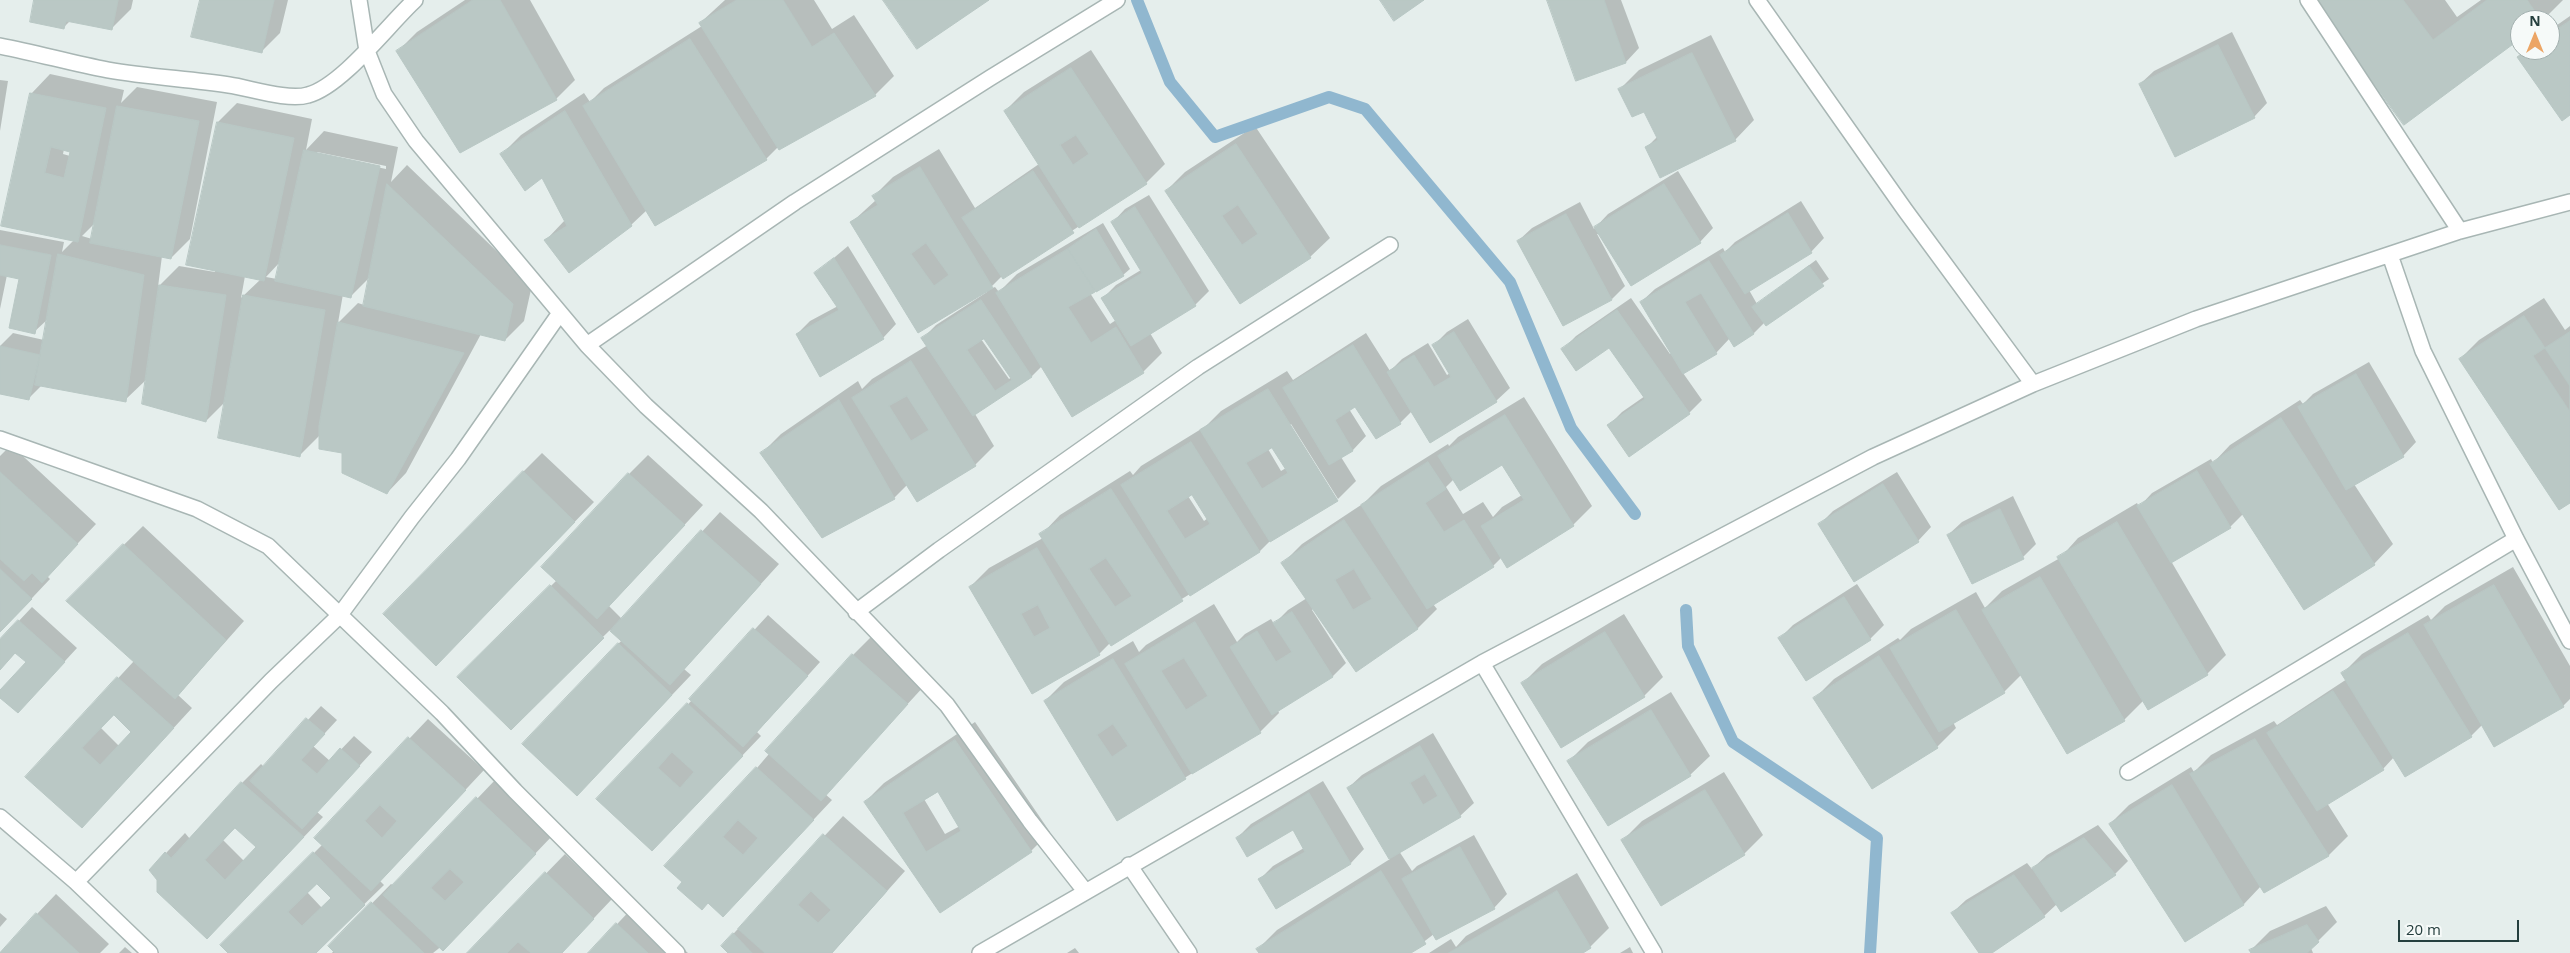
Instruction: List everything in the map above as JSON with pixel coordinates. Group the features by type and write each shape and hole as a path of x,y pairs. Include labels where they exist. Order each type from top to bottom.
{"street":[{"path":"359,0 367,51 384,94 416,141 587,344 646,406 761,511 947,705 1030,822 1085,891"},
{"path":"0,46 109,70 228,85 285,95 307,96 327,86 367,51 415,0"},
{"path":"587,344 795,202 1117,0"},
{"path":"1757,0 1905,210 2033,384"},
{"path":"2308,0 2460,231"},
{"path":"980,953 1129,865 1482,663 1626,585 1699,549 1873,457 2033,384 2196,319 2460,231 2570,202"},
{"path":"856,612 1131,412 1198,367 1390,245"},
{"path":"2390,255 2423,351 2516,539 2570,640"},
{"path":"76,882 271,681 339,616 412,517 458,459 560,313"},
{"path":"0,439 205,513 268,546 442,714 514,791 677,953"},
{"path":"2128,772 2516,539"},
{"path":"1482,663 1654,953"},
{"path":"0,817 76,882 150,953"},
{"path":"1129,865 1188,953"}],"building":[{"path":"34,0 118,0 112,30 66,21 64,29 30,22"},
{"path":"200,0 274,0 262,53 191,37"},
{"path":"473,0 500,0 557,100 460,153 396,51"},
{"path":"737,0 783,0 812,47 834,33 876,96 779,150 699,23"},
{"path":"883,0 989,0 917,49"},
{"path":"1380,0 1424,0 1394,21"},
{"path":"1547,0 1604,0 1626,63 1576,81"},
{"path":"2311,0 2403,0 2433,40 2487,0 2527,0 2534,10 2510,10 2510,46 2404,125"},
{"path":"2570,21 2570,115 2562,121 2519,60 2560,60 2560,28"},
{"path":"690,39 767,160 655,226 583,106"},
{"path":"2218,45 2255,118 2175,157 2139,84"},
{"path":"1692,53 1736,141 1660,178 1645,147 1658,140 1644,112 1632,117 1618,89"},
{"path":"1071,68 1147,184 1079,228 1004,111","holes":["1076,135 1089,154 1073,165 1060,145"]},
{"path":"30,93 106,108 78,242 1,226","holes":["51,147 70,152 64,178 45,173"]},
{"path":"117,106 199,121 171,259 90,243"},
{"path":"565,111 632,226 569,273 544,240 567,226 542,178 525,191 500,154"},
{"path":"217,122 294,138 264,281 186,265"},
{"path":"1236,144 1311,258 1240,304 1165,191","holes":["1238,205 1258,234 1242,245 1222,216"]},
{"path":"304,150 380,166 351,298 275,281"},
{"path":"920,167 993,288 918,333 850,222 878,205 872,196","holes":["926,243 949,275 934,286 911,254"]},
{"path":"1033,171 1074,233 1003,279 962,218"},
{"path":"387,184 513,304 505,341 363,306"},
{"path":"1664,184 1701,243 1631,286 1594,227"},
{"path":"1135,207 1196,306 1131,346 1101,298 1142,273 1111,222"},
{"path":"1788,213 1812,253 1745,294 1720,255"},
{"path":"1566,214 1612,300 1563,326 1517,241"},
{"path":"1096,229 1124,276 1096,292 1068,249"},
{"path":"0,245 51,255 35,334 9,328 19,279 0,275"},
{"path":"1068,249 1095,292 1068,307 1091,343 1116,327 1144,373 1072,417 996,293"},
{"path":"58,254 144,275 126,402 35,385"},
{"path":"834,258 884,339 820,377 796,334 839,310 814,273"},
{"path":"1709,261 1754,334 1734,347 1701,293 1685,302 1717,354 1683,374 1640,302"},
{"path":"1809,266 1824,286 1766,326 1752,307"},
{"path":"159,285 226,295 206,422 142,404"},
{"path":"243,295 325,310 300,457 218,438"},
{"path":"981,300 1032,377 973,416 921,338","holes":["984,339 1012,380 995,391 967,350"]},
{"path":"1617,310 1690,414 1629,457 1607,425 1645,399 1609,348 1576,371 1561,349"},
{"path":"2524,316 2570,386 2570,503 2559,510 2459,359"},
{"path":"338,322 464,353 387,494 342,473 342,453 319,449 319,426"},
{"path":"1454,332 1497,402 1430,443 1387,372 1414,355 1434,387 1451,377 1432,345"},
{"path":"2570,332 2570,412 2533,356"},
{"path":"1353,345 1401,424 1376,439 1355,407 1335,420 1353,451 1329,465 1283,388"},
{"path":"0,346 40,355 29,400 0,394"},
{"path":"911,361 976,466 917,502 852,398","holes":["907,396 929,430 911,441 889,406"]},
{"path":"2356,374 2404,457 2346,490 2298,407"},
{"path":"1268,389 1338,501 1270,542 1200,430","holes":["1272,448 1288,473 1262,489 1246,463"]},
{"path":"839,400 895,499 822,538 760,453"},
{"path":"1505,415 1574,526 1507,568 1481,526 1524,500 1502,465 1460,491 1438,456"},
{"path":"2281,418 2375,565 2304,610 2210,464"},
{"path":"1191,442 1260,552 1190,596 1121,485","holes":["1192,495 1210,524 1185,539 1167,511"]},
{"path":"1428,462 1446,489 1425,503 1444,532 1464,520 1494,567 1427,609 1361,505"},
{"path":"523,471 575,522 436,666 383,614"},
{"path":"2197,471 2231,528 2171,563 2137,506"},
{"path":"0,472 78,544 42,583 32,573 24,581 0,559"},
{"path":"628,473 685,525 597,619 541,567"},
{"path":"1883,484 1919,542 1854,582 1818,524"},
{"path":"1111,489 1183,601 1111,646 1039,534","holes":["1106,558 1132,596 1115,607 1089,569"]},
{"path":"2000,509 2024,559 1972,584 1947,535"},
{"path":"1344,520 1418,629 1356,672 1281,563","holes":["1354,569 1372,599 1353,610 1335,580"]},
{"path":"2117,522 2208,675 2148,710 2057,557"},
{"path":"701,530 761,584 670,685 610,631"},
{"path":"123,544 226,640 175,699 66,601"},
{"path":"1037,548 1100,655 1032,694 969,587","holes":["1038,605 1050,628 1034,637 1021,614"]},
{"path":"0,569 32,599 0,632"},
{"path":"2040,577 2125,721 2067,754 1982,610"},
{"path":"550,585 604,638 511,730 457,677"},
{"path":"2494,585 2564,707 2494,747 2424,625"},
{"path":"1844,597 1871,640 1806,681 1778,638"},
{"path":"1956,610 2005,693 1939,732 1890,648"},
{"path":"1292,612 1333,677 1272,715 1230,647 1257,631 1276,662 1292,652 1273,623"},
{"path":"18,620 65,662 18,713 0,698 0,690 26,662 15,653 0,670 0,639"},
{"path":"1195,622 1261,733 1192,774 1125,664","holes":["1184,658 1208,696 1186,710 1161,671"]},
{"path":"753,628 808,676 743,747 689,699"},
{"path":"1605,632 1645,697 1561,748 1521,683"},
{"path":"2408,633 2472,737 2405,777 2341,673"},
{"path":"618,643 672,695 577,796 522,744"},
{"path":"852,654 908,704 821,801 765,751"},
{"path":"1879,656 1938,748 1872,789 1813,698"},
{"path":"1113,659 1186,779 1117,821 1044,701","holes":["1113,724 1128,746 1112,757 1097,735"]},
{"path":"117,677 174,728 82,828 25,777","holes":["114,715 131,732 100,765 82,748"]},
{"path":"2333,691 2384,770 2317,811 2267,733"},
{"path":"687,703 743,756 652,851 596,799","holes":["672,752 694,772 680,788 658,768"]},
{"path":"1651,710 1691,776 1608,826 1567,761"},
{"path":"306,718 325,734 301,760 317,774 340,748 360,766 302,829 250,781"},
{"path":"408,737 466,790 371,891 314,838","holes":["380,805 397,821 382,838 365,821"]},
{"path":"2255,739 2329,856 2264,893 2190,774"},
{"path":"955,740 1032,852 940,913 864,802","holes":["938,792 961,831 926,852 903,813"]},
{"path":"1420,746 1461,817 1389,859 1347,788","holes":["1425,774 1438,796 1423,805 1410,783"]},
{"path":"756,767 814,820 723,917 708,903 702,910 677,888 682,882 664,866","holes":["738,820 758,838 743,855 723,837"]},
{"path":"241,782 304,837 207,939 157,892 157,880 149,870 165,852 171,858","holes":["235,828 256,847 225,880 205,860"]},
{"path":"2172,785 2244,905 2185,942 2109,824"},
{"path":"1705,790 1745,855 1661,906 1621,840"},
{"path":"1309,793 1351,864 1276,909 1258,879 1305,852 1293,830 1247,857 1236,838"},
{"path":"476,797 536,854 443,951 383,895","holes":["450,869 464,882 445,901 431,888"]},
{"path":"823,834 887,891 832,953 765,953 738,929","holes":["811,891 831,910 818,923 798,905"]},
{"path":"2084,838 2116,875 2061,912 2032,868"},
{"path":"1460,847 1495,909 1436,940 1402,879"},
{"path":"313,852 365,905 316,953 228,953 220,945","holes":["317,884 331,898 302,926 288,912"]},
{"path":"1381,871 1426,944 1411,953 1259,953 1256,949"},
{"path":"545,872 594,919 562,953 531,953 518,942 507,953 467,953"},
{"path":"2014,875 2045,917 1992,953 1979,953 1951,913"},
{"path":"1557,891 1591,948 1583,953 1449,953"},
{"path":"371,902 424,953 335,953 328,946"},
{"path":"36,913 79,953 0,953"},
{"path":"616,923 648,953 588,953"},
{"path":"2307,925 2319,942 2307,953 2251,953 2249,950"},
{"path":"733,933 752,953 728,953 721,946"}],"waterway":[{"path":"1137,0 1170,82 1215,137 1329,97 1365,109 1510,282 1571,428 1635,514"},
{"path":"1686,610 1688,646 1733,742 1877,838 1870,953"}]}
